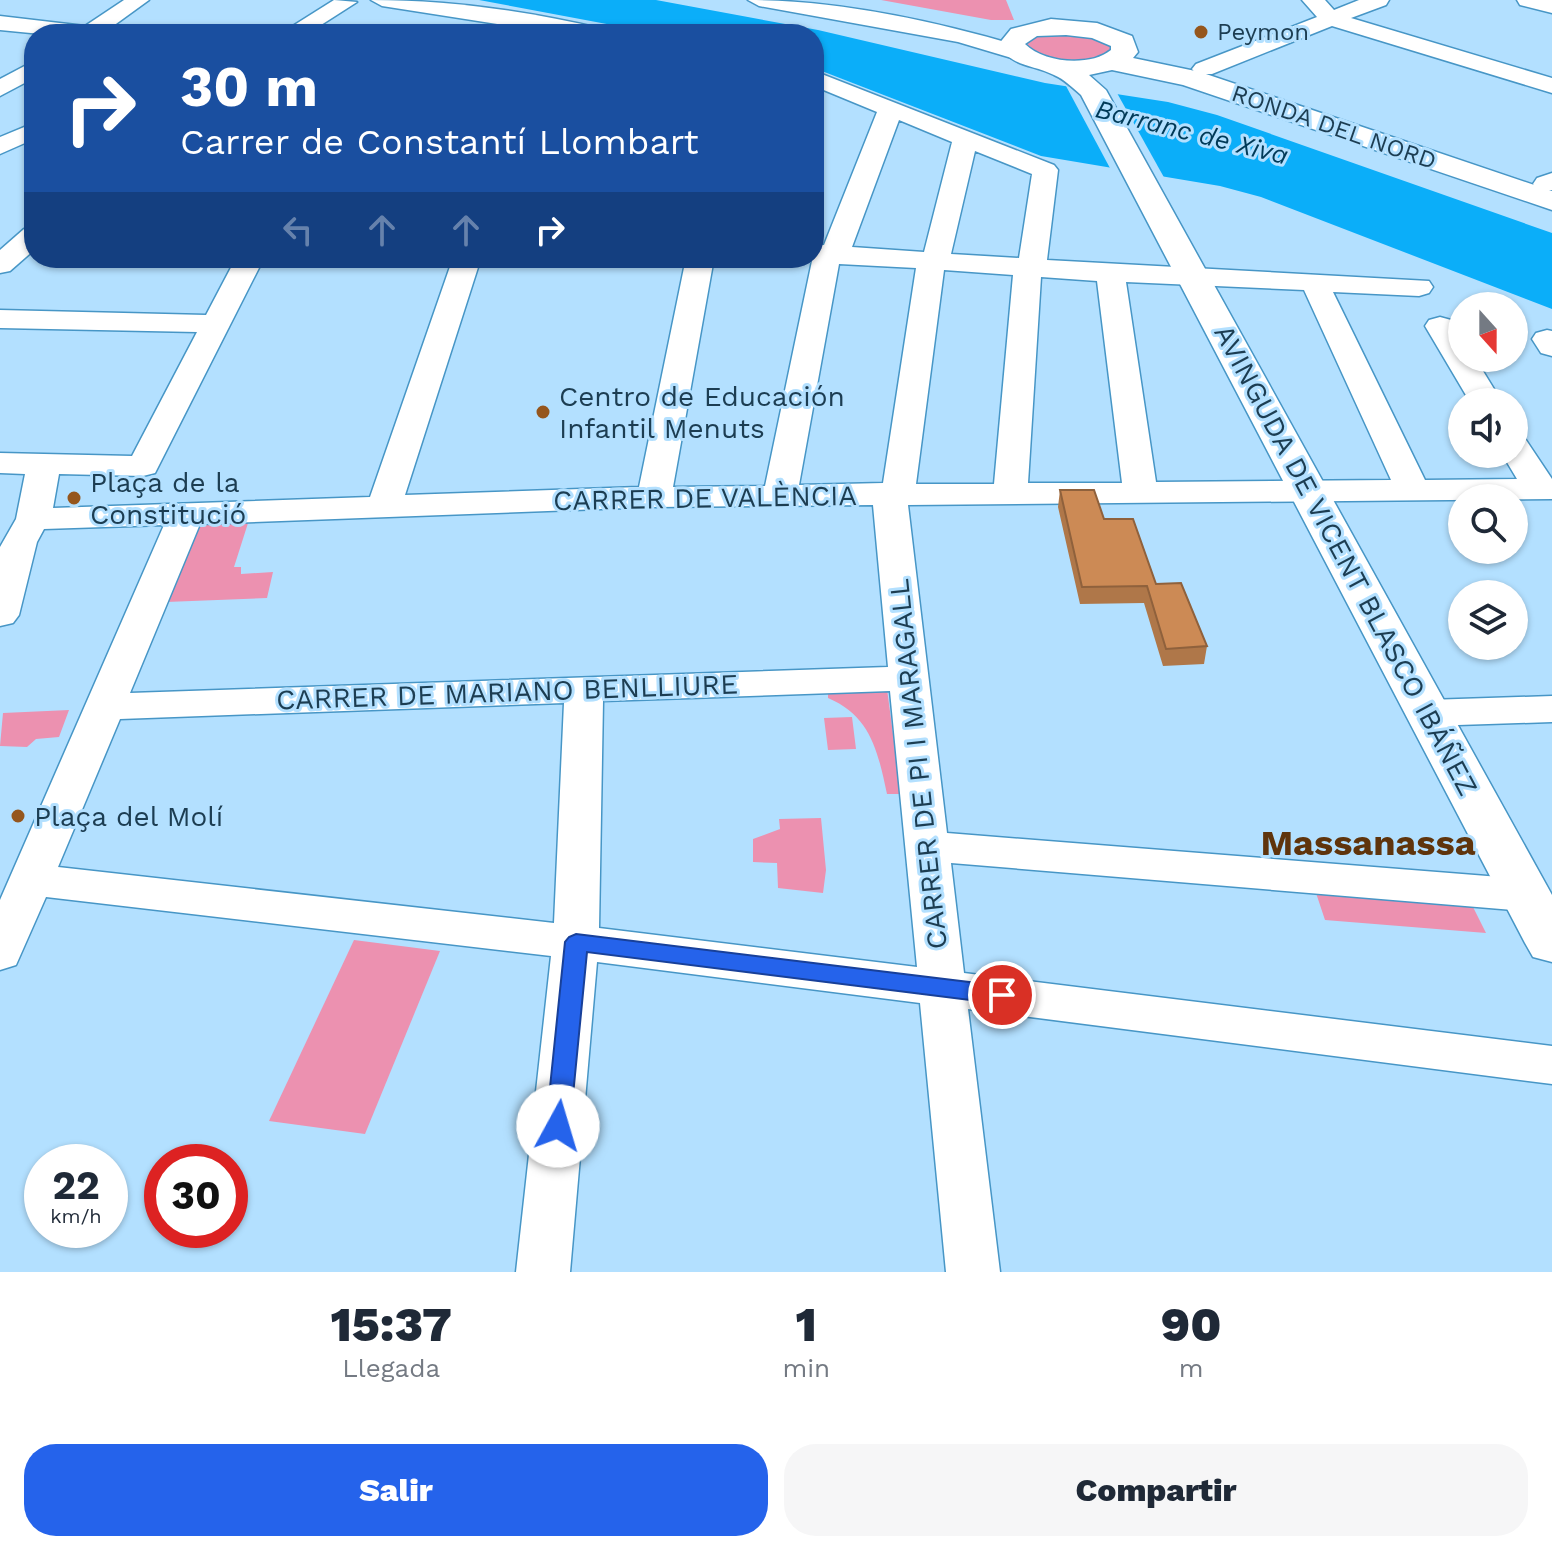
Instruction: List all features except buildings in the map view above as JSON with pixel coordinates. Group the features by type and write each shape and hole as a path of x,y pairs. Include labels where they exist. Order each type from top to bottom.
{"street":[{"path":"106,24 138,0"},
{"path":"382,0 544,24"},
{"path":"759,0 962,36 1036,25"},
{"path":"1313,0 1331,19 1552,86"},
{"path":"1204,69 1378,0"},
{"path":"1528,0 1552,7"},
{"path":"307,24 344,1"},
{"path":"825,1 974,28 1036,25 1097,31 1123,42 1106,70 1033,61 1036,25"},
{"path":"518,24 524,20"},
{"path":"0,23 24,26"},
{"name":"RONDA DEL NORD","path":"1106,70 1157,69 1550,188"},
{"name":"RONDA DEL NORD","path":"1106,70 1204,69 1550,188"},
{"name":"AVINGUDA DE VICENT BLASCO IBÁÑEZ","path":"1106,70 1140,177 1552,943"},
{"path":"0,89 24,74"},
{"path":"824,86 891,108 1045,170 1032,268 1027,275 1010,494"},
{"path":"780,495 826,261 824,254 891,108"},
{"path":"0,146 24,135"},
{"name":"CARRER DE PI I MARAGALL","path":"965,138 937,255 931,262 900,483 890,507 973,1272"},
{"path":"0,265 24,244"},
{"path":"824,254 1195,278 1419,287"},
{"path":"26,531 103,516 119,477 143,466 245,268"},
{"path":"384,506 464,268"},
{"path":"654,497 698,268"},
{"path":"1110,273 1140,493"},
{"path":"1314,282 1413,490"},
{"path":"0,319 217,324"},
{"path":"1440,326 1478,388"},
{"path":"4,463 143,466"},
{"path":"0,615 44,463"},
{"path":"1528,465 1546,489"},
{"name":"CARRER DE VALÈNCIA","path":"103,516 654,497 1546,489"},
{"path":"0,953 17,897 104,707 187,513"},
{"name":"CARRER DE MARIANO BENLLIURE","path":"104,707 909,678"},
{"path":"543,1272 576,942 584,689"},
{"path":"1428,713 1552,709"},
{"path":"926,846 1525,895"},
{"path":"17,897 576,942 1552,1065"}],"shaded area":[{"path":"881,0 1006,0 1014,20 991,20"},
{"path":"1074,31 1116,46 1101,60 1058,61 1027,50 1028,39 1035,35"},
{"path":"249,520 234,567 241,567 241,574 273,572 267,598 166,602 197,523"},
{"path":"887,689 901,794 887,794 876,750 863,725 843,706 828,698 828,691"},
{"path":"69,710 59,737 36,739 27,747 0,746 3,713"},
{"path":"852,717 856,749 828,750 824,718"},
{"path":"821,818 826,870 823,893 778,888 777,863 753,862 753,839 780,829 779,819"},
{"path":"1316,893 1472,905 1486,933 1325,920"},
{"path":"354,940 440,951 365,1134 269,1121"}],"water":[{"path":"479,0 656,0 786,24 607,24"},
{"name":"Barranc de Xiva","path":"824,31 1045,83 1168,102 1217,115 1552,233 1552,309 1528,300 1528,292 1508,292 1261,197 1220,186 1041,156 824,72"}],"pier":[{"path":"1066,86 1117,93 1166,181 1111,170"}],"place":[{"name":"Peymon","path":"1201,32"},
{"name":"Centro de Educación Infantil Menuts","path":"543,412"},
{"name":"Plaça de la Constitució","path":"74,498"},
{"name":"Plaça del Molí","path":"18,816"}],"district":[{"name":"Massanassa","path":"1368,843"}],"route":[{"path":"558,1126 576,942 1002,995"}]}
